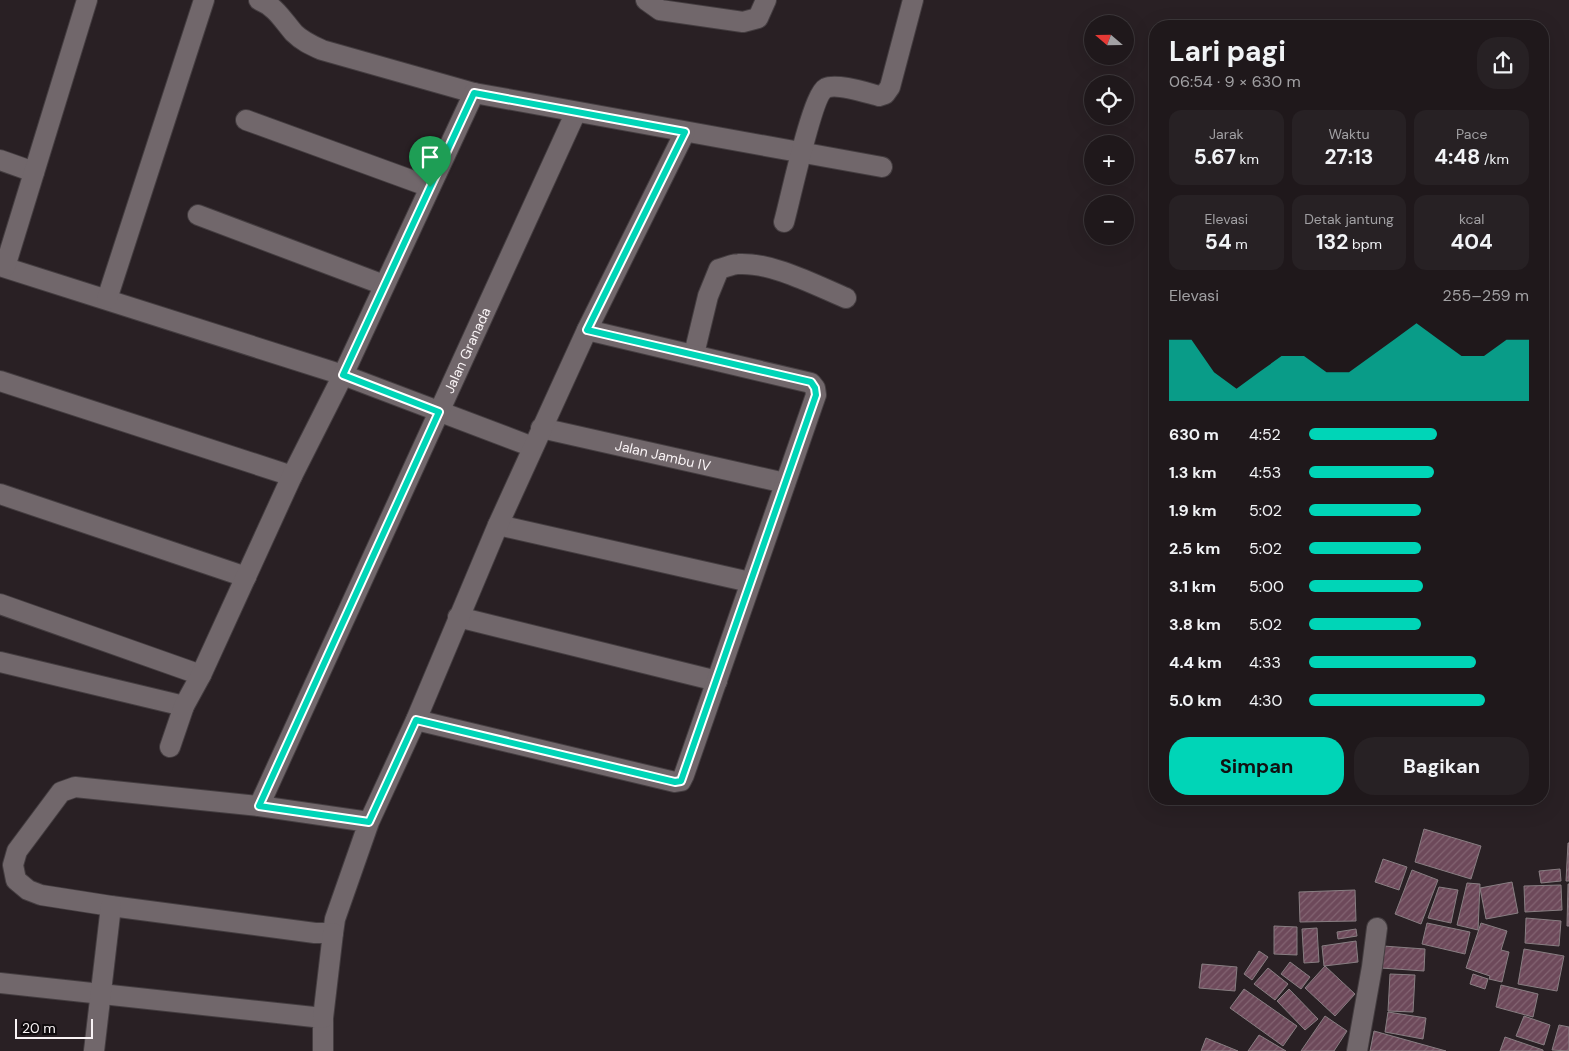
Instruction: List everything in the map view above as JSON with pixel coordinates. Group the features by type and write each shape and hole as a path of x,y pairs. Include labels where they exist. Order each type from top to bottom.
{"street":[{"path":"87,0 34,172 2,267 343,375 532,447"},
{"path":"107,299 204,0"},
{"path":"258,0 269,4 282,16 294,33 305,42 322,50 474,93 882,167"},
{"path":"646,0 660,10 743,22 758,18 766,0"},
{"path":"784,222 820,93 827,87 835,86 878,96 887,92 913,0"},
{"path":"170,747 184,706 292,476 343,375 474,93"},
{"name":"Jalan Granada","path":"259,806 576,112"},
{"path":"246,120 430,187"},
{"path":"323,1051 323,1018 335,920 369,822 416,720 458,617 532,447 587,330 685,132"},
{"path":"0,160 34,172"},
{"path":"198,216 384,285"},
{"path":"694,354 708,296 719,270 737,264 757,265 796,276 846,298"},
{"path":"416,720 675,782 681,781 684,775 816,395 815,388 811,382 587,330"},
{"path":"0,381 292,476"},
{"name":"Jalan Jambu IV","path":"541,428 785,483"},
{"path":"0,494 246,577"},
{"path":"498,525 750,582"},
{"path":"1,608 200,675"},
{"path":"458,617 716,681"},
{"path":"0,662 184,706"},
{"path":"333,933 315,933 41,895 28,890 16,880 13,865 16,851 61,792 75,787 259,806 369,822"},
{"path":"94,1051 111,906"},
{"path":"1357,1051 1377,928"},
{"path":"0,983 323,1018"}],"building":[{"path":"1424,829 1481,846 1471,879 1415,862"},
{"path":"1568,843 1569,881 1566,881"},
{"path":"1383,859 1407,867 1399,890 1375,882"},
{"path":"1560,869 1561,881 1541,883 1539,871"},
{"path":"1412,870 1438,880 1421,924 1395,914"},
{"path":"1512,882 1518,913 1486,919 1480,888"},
{"path":"1467,883 1480,884 1478,930 1457,925"},
{"path":"1568,884 1569,926 1567,926"},
{"path":"1561,885 1562,910 1525,912 1524,886"},
{"path":"1439,887 1458,890 1451,923 1428,918"},
{"path":"1355,890 1356,921 1300,922 1299,892"},
{"path":"1526,918 1561,921 1559,946 1525,943"},
{"path":"1427,923 1470,932 1465,954 1422,944"},
{"path":"1481,923 1507,931 1501,950 1509,952 1502,982 1489,979 1490,976 1466,968"},
{"path":"1274,926 1297,927 1297,955 1274,954"},
{"path":"1317,928 1319,962 1304,963 1302,929"},
{"path":"1356,929 1357,936 1338,939 1337,932"},
{"path":"1356,941 1358,962 1324,966 1322,946"},
{"path":"1383,946 1425,949 1424,971 1381,968"},
{"path":"1524,949 1564,956 1557,991 1518,984"},
{"path":"1259,951 1268,957 1252,980 1244,974"},
{"path":"1290,962 1310,977 1301,989 1281,974"},
{"path":"1202,964 1237,967 1235,991 1199,988"},
{"path":"1325,966 1355,994 1335,1016 1305,988"},
{"path":"1268,968 1288,984 1275,1000 1254,984"},
{"path":"1390,974 1415,975 1413,1012 1388,1011"},
{"path":"1473,974 1488,979 1485,989 1470,984"},
{"path":"1501,985 1538,994 1533,1017 1496,1007"},
{"path":"1244,989 1297,1026 1283,1046 1230,1008"},
{"path":"1289,989 1318,1019 1305,1030 1277,1001"},
{"path":"1388,1012 1426,1018 1423,1039 1385,1032"},
{"path":"1325,1016 1347,1031 1334,1051 1301,1051"},
{"path":"1524,1016 1550,1025 1544,1045 1516,1036"},
{"path":"1559,1025 1569,1027 1569,1051 1552,1050"},
{"path":"1374,1031 1446,1051 1370,1051"},
{"path":"1259,1035 1286,1051 1248,1051"},
{"path":"1505,1037 1543,1050 1543,1051 1500,1051"},
{"path":"1206,1038 1238,1051 1201,1051"}],"route":[{"path":"474,93 685,132 587,330 811,382 815,388 816,395 681,781 675,782 416,720 369,822 259,806 439,412 343,375 430,187 474,93"}]}
